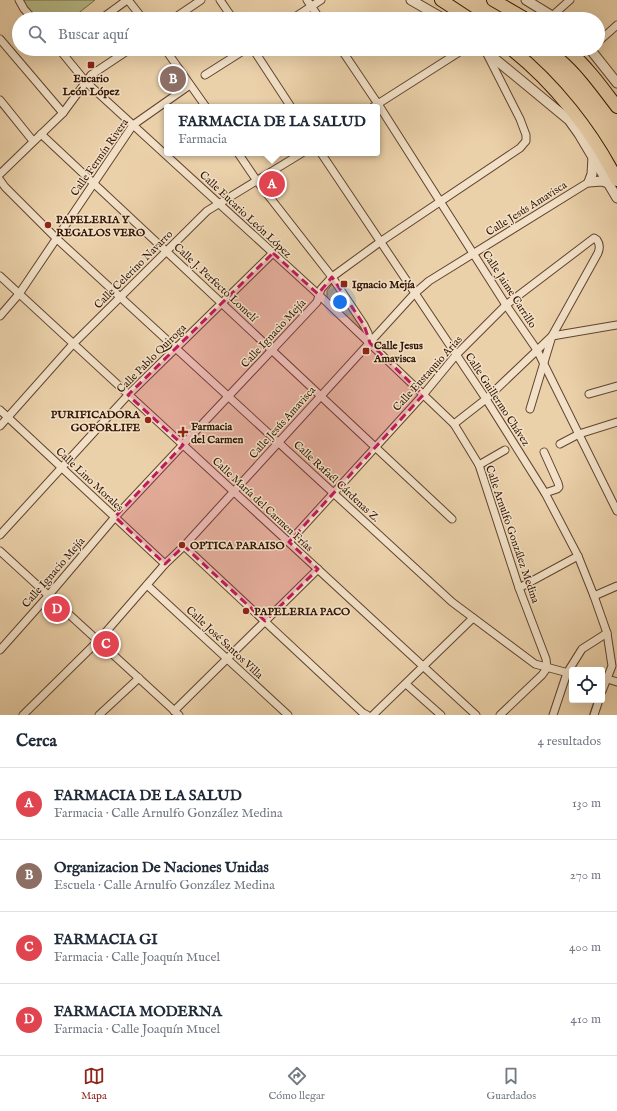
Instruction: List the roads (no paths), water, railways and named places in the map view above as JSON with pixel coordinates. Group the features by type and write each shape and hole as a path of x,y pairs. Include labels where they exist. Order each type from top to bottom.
{"highway":[{"path":"442,0 460,12"},
{"path":"493,0 514,12"},
{"path":"519,56 540,75 590,135 613,181"},
{"path":"575,56 617,107"}],"street":[{"path":"19,0 27,12"},
{"path":"111,12 128,0 137,12"},
{"path":"184,12 201,0"},
{"path":"220,0 228,12"},
{"path":"307,0 315,12"},
{"path":"304,12 321,0"},
{"path":"411,0 432,12"},
{"path":"526,0 546,12"},
{"path":"559,12 570,0"},
{"path":"605,36 617,25"},
{"path":"0,39 12,53"},
{"path":"14,56 63,113"},
{"name":"Calle Eucario León López","path":"65,56 86,82 164,153"},
{"path":"0,174 63,113 91,76 120,56"},
{"path":"170,56 204,104"},
{"path":"205,75 235,56"},
{"path":"258,56 289,104"},
{"name":"Calle Jaime Carrillo","path":"345,56 375,104"},
{"path":"378,104 453,56"},
{"name":"Calle Ignacio Mejía","path":"0,650 115,517 317,302 321,289 332,277 380,242 520,148 526,141 526,135 520,119 488,56"},
{"path":"492,56 570,120 593,157 613,181 617,198"},
{"path":"596,56 617,83"},
{"name":"Calle Fermín Rivera","path":"0,316 20,294 133,125 190,85"},
{"path":"0,100 34,141"},
{"name":"Calle Jaime Carrillo","path":"380,111 474,253 506,305 537,350 617,511"},
{"name":"Calle J. Perfecto Lomelí","path":"41,134 452,520"},
{"name":"Calle Eucario León López","path":"167,156 370,342"},
{"name":"Calle Arnulfo González Medina","path":"240,156 257,181 332,277 364,325 370,342 454,424 479,466 519,588 546,659 547,668"},
{"name":"Calle Celerino Navarro","path":"0,426 73,344 207,212 219,203 297,156"},
{"name":"Calle Guillermo Chávez","path":"323,156 486,400 545,493 578,556 607,633 612,666 605,678"},
{"path":"593,157 592,174 589,182 613,181"},
{"name":"Calle Rafaél Cárdenas Z.","path":"0,180 5,187 57,238 120,297 452,602 535,664 569,674"},
{"name":"Calle Jesús Amavisca","path":"23,715 98,641 165,564 184,546 234,492 414,294 429,281 589,182"},
{"name":"Calle Eustaquio Arias","path":"289,542 423,394 456,355 506,305 594,238 597,240 600,248 598,253 552,336"},
{"name":"Calle Pablo Quiroga","path":"0,535 128,395 273,253"},
{"name":"Calle María del Carmen Frías","path":"0,276 476,715"},
{"path":"454,424 486,400 552,336 617,325"},
{"path":"530,409 552,336"},
{"path":"589,394 617,386"},
{"name":"Calle Lino Morales","path":"0,410 165,564"},
{"path":"560,444 579,434 617,422"},
{"path":"479,466 505,450"},
{"path":"544,452 559,486 557,489 545,493"},
{"path":"184,546 363,713 367,715"},
{"path":"0,551 177,713 227,659 318,569"},
{"path":"519,588 578,556"},
{"name":"Calle José Santos Villa","path":"147,585 288,715"},
{"path":"594,596 617,586"},
{"path":"373,715 473,618"},
{"path":"573,667 582,649 607,633"},
{"path":"501,715 542,675 547,668"},
{"path":"553,715 569,674"},
{"path":"99,715 139,678"},
{"path":"605,678 617,682"},
{"path":"406,684 441,715"},
{"path":"594,715 598,703"}],"waterway":[{"path":"590,715 594,703"}],"place":[{"name":"Eucario León López","path":"91,65"},
{"name":"Organizacion De Naciones Unidas","path":"173,79"},
{"name":"FARMACIA DE LA SALUD","path":"272,184"},
{"name":"PAPELERIA Y REGALOS VERO","path":"48,225"},
{"name":"Ignacio Mejía","path":"344,284"},
{"name":"Calle Jesus Amavisca","path":"366,351"},
{"name":"PURIFICADORA GOFORLIFE","path":"148,420"},
{"name":"Farmacia del Carmen","path":"183,432"},
{"name":"OPTICA PARAISO","path":"182,545"},
{"name":"FARMACIA MODERNA","path":"57,609"},
{"name":"PAPELERIA PACO","path":"246,611"},
{"name":"FARMACIA GI","path":"106,644"}]}
